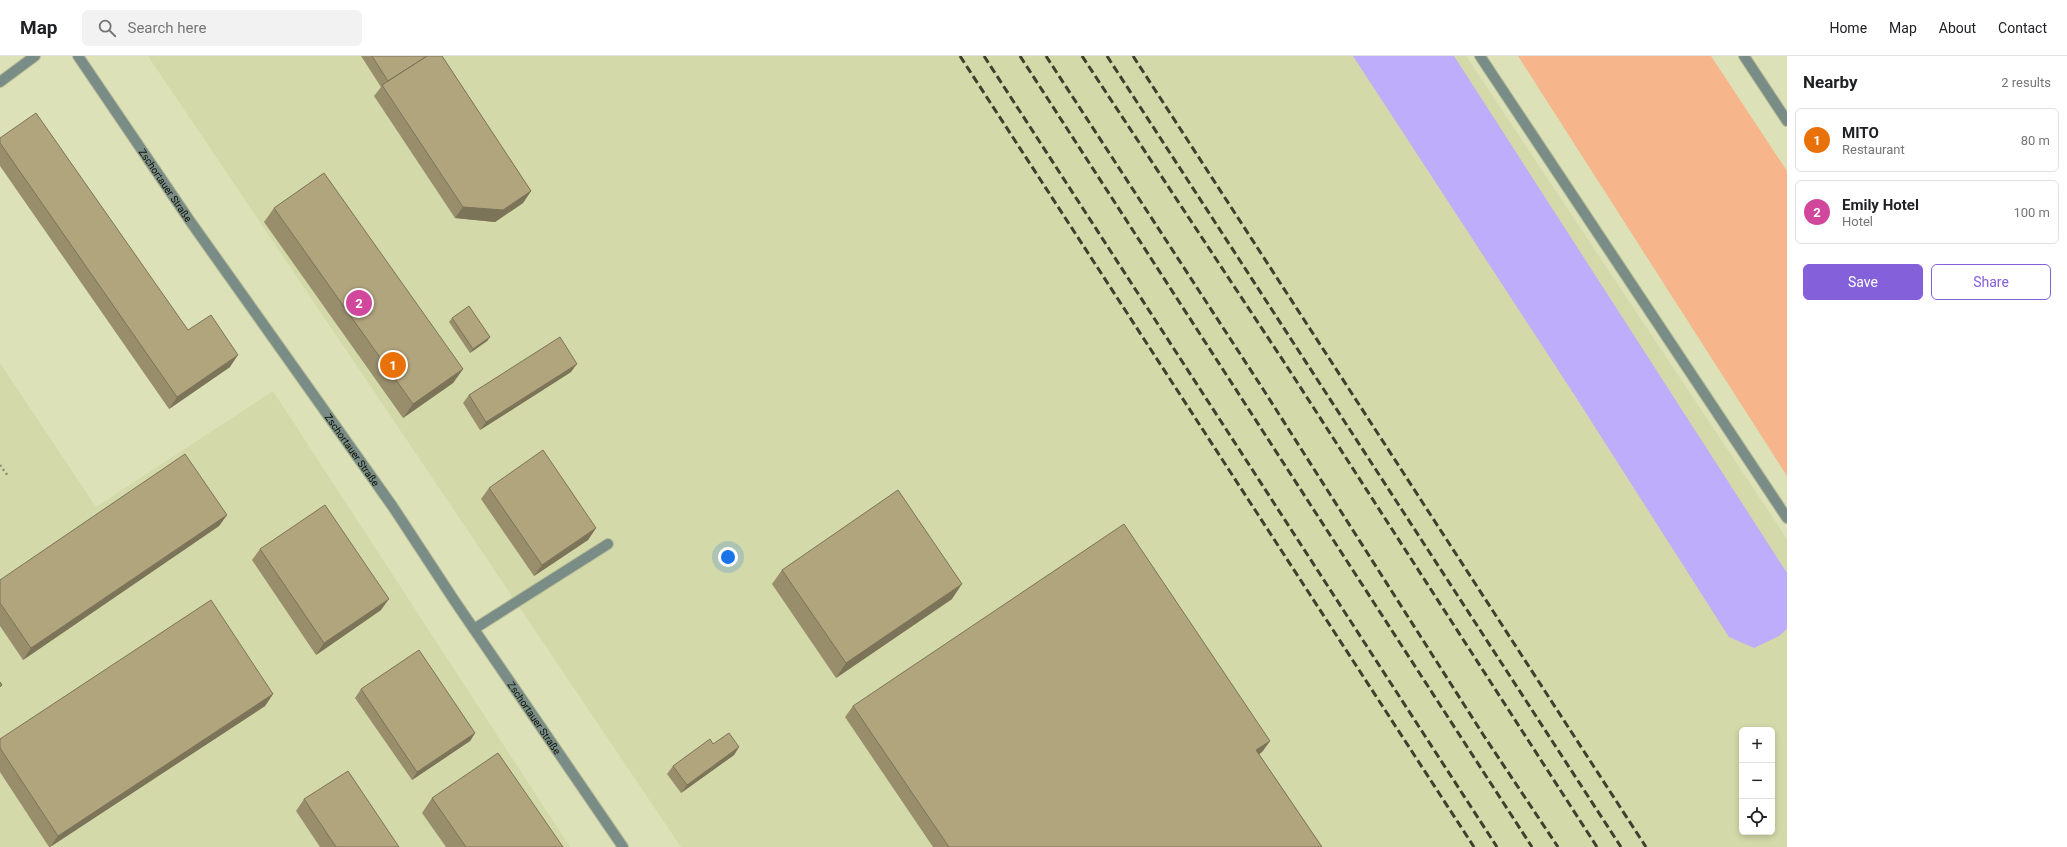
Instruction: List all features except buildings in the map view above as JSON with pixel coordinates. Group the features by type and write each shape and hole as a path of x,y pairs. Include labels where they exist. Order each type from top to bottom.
{"street":[{"path":"0,82 35,56"},
{"name":"Zschortauer Straße","path":"78,56 190,221 393,506 474,629 623,847"},
{"path":"1480,56 1787,518"},
{"path":"1744,56 1787,121"},
{"path":"474,629 608,544"}],"path":[{"path":"0,465 8,476"}],"shaded area":[{"path":"148,56 1466,56 1787,539 1787,847 681,847"},
{"path":"1353,56 1454,56 1787,573 1787,629 1779,636 1754,648 1729,637 1577,399"},
{"path":"1518,56 1711,56 1787,171 1787,476"},
{"path":"0,363 96,507 273,391 570,847 0,847"}],"railway":[{"path":"960,56 1474,847"},
{"path":"984,56 1497,847"},
{"path":"1020,56 1532,847"},
{"path":"1046,56 1261,386 1484,736 1558,847"},
{"path":"1082,56 1286,365 1597,847"},
{"path":"1107,56 1621,847"},
{"path":"1133,56 1646,847"}],"place":[{"name":"Emily Hotel","path":"359,303"},
{"name":"MITO","path":"393,365"}]}
